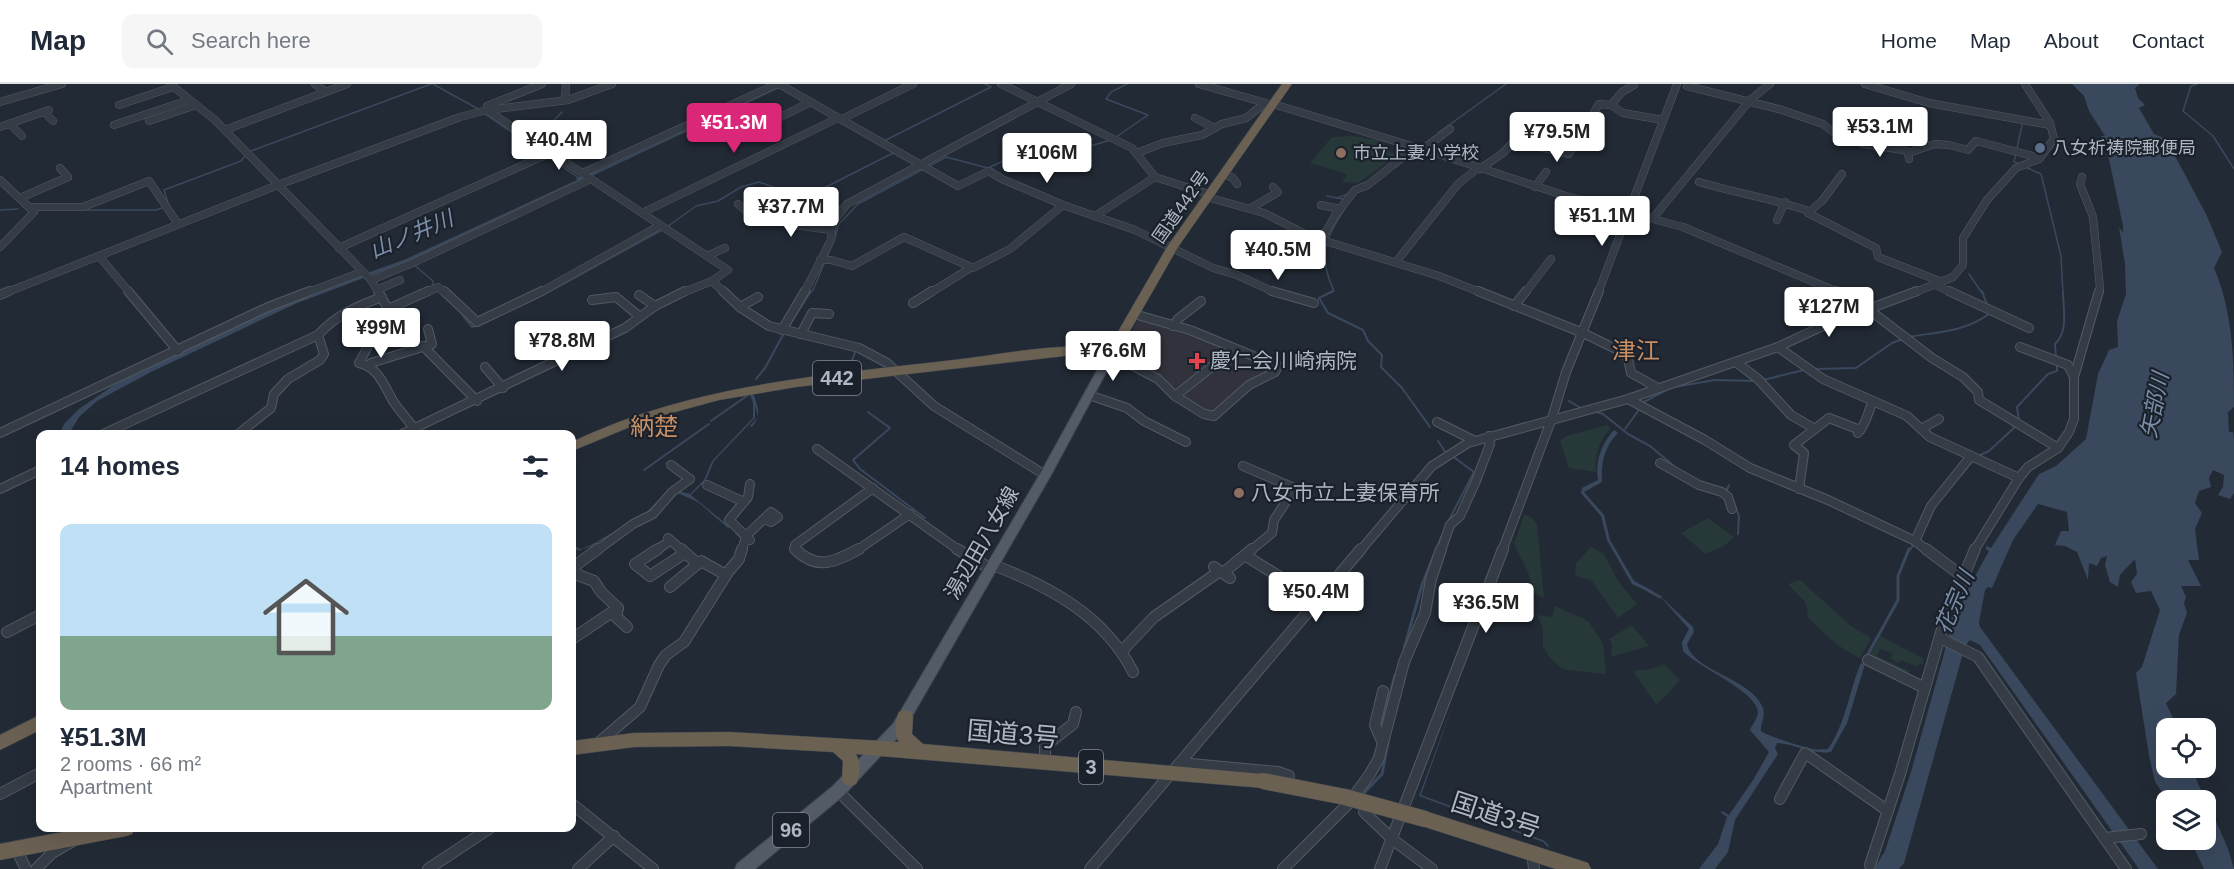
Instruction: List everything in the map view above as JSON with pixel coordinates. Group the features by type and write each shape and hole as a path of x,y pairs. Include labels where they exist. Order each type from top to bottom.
{"highway":[{"name":"国道442号","path":"1111,356 1173,247 1270,104 1287,84"},
{"name":"442","path":"576,445 649,413 696,400 767,386 1073,351 1091,350 1111,356"},
{"path":"905,717 904,737 919,751"},
{"path":"0,743 36,724"},
{"name":"国道3号","path":"576,748 634,740 729,739 881,748 1045,763 1176,768 1306,788 1361,800 1425,819 1533,861 1582,869"},
{"path":"836,745 851,759 844,785"},
{"path":"8,850 80,832"}],"main road":[{"name":"湯辺田八女線","path":"881,748 905,717 1045,476 1111,356"},
{"name":"96","path":"743,869 844,785 881,748"}],"street":[{"path":"0,102 62,84"},
{"path":"315,84 326,92"},
{"path":"225,130 347,84"},
{"path":"487,110 486,107 542,84"},
{"path":"565,99 566,84"},
{"path":"0,295 278,185 460,117 487,110 565,99 612,84"},
{"path":"583,173 780,85 793,84"},
{"path":"642,213 913,84"},
{"path":"1001,84 1137,153 1155,177 1251,208 1292,229 1396,262 1583,333 1622,352 1628,359 1631,373 1658,388"},
{"path":"784,330 831,240 831,230 836,217 852,200 1071,84"},
{"path":"1199,84 1415,147 1368,185 1355,190 1340,209 1324,241"},
{"path":"1611,105 1622,92 1634,85 1632,84"},
{"path":"1380,869 1451,688 1552,418 1566,372 1583,333 1677,84"},
{"path":"1653,218 1750,100 1770,84"},
{"path":"1865,84 1929,103 2050,125"},
{"path":"1090,869 1432,466 1448,454 1489,436 1628,399 1736,362 1778,347 1825,325 1953,277 1963,265 1963,238 1987,200 2016,168 2040,158 2054,140 2050,125 2025,84"},
{"path":"118,105 171,85 225,130 371,280 388,309"},
{"path":"780,85 958,186 989,171 1002,179 1063,205 1135,230 1213,268 1237,275 1273,292 1314,303"},
{"path":"1687,86 1750,100 1823,124 1833,132 1864,144 1892,147 1909,156 1918,153 1927,145 1944,144 1968,150 1976,141 2002,150 2040,158"},
{"path":"118,122 155,108 189,100"},
{"path":"754,130 811,102"},
{"path":"1137,153 1163,143 1202,135 1215,128 1246,118 1270,104"},
{"path":"1396,262 1458,184 1503,153 1514,141 1569,154 1599,104 1611,105 1623,113 1663,120"},
{"path":"149,121 196,105"},
{"path":"410,430 503,388 625,328 655,306 712,281 728,270 487,110"},
{"path":"0,127 46,111 54,119"},
{"path":"1195,118 1215,128"},
{"path":"10,124 22,136"},
{"path":"1450,129 1423,149 1535,187 1683,227 1829,287 1872,309 1932,357 1972,384 1978,392 1979,400 2058,448"},
{"path":"339,248 552,152"},
{"path":"20,198 68,177 60,168"},
{"path":"1535,187 1546,172"},
{"path":"1224,174 1233,178 1237,184"},
{"path":"1809,211 1822,201 1842,174"},
{"path":"1095,216 1155,177"},
{"path":"1870,865 1952,600 1962,576 1977,545 2019,478 2028,467 2058,448 2069,432 2074,419 2074,377 2100,288 2093,217 2080,184 2082,177"},
{"path":"31,207 83,207 148,178 162,196 163,204 178,224"},
{"path":"371,280 427,257 591,179"},
{"path":"0,181 34,212 0,247"},
{"path":"1699,182 1785,202 1809,211 1808,213 1835,228 1876,248 1878,257 1938,283 2029,328"},
{"path":"1251,208 1278,192 1272,187"},
{"path":"1777,220 1785,202"},
{"path":"738,204 752,216 768,214 803,228 831,230"},
{"path":"913,303 1019,242 1063,205"},
{"path":"1322,206 1340,209"},
{"path":"773,217 790,207"},
{"path":"414,428 393,400 387,386 369,365 359,363 388,309 438,287 461,305 477,322 535,295 659,226"},
{"path":"820,260 831,260 852,266 904,237 972,267"},
{"path":"707,256 725,248"},
{"path":"99,256 178,351"},
{"path":"1514,306 1527,293 1538,273 1551,259"},
{"path":"0,433 268,307 362,272"},
{"path":"112,430 318,335 340,313 400,280"},
{"path":"712,281 758,321 784,330 859,348 897,371 934,406 1045,476"},
{"path":"639,295 655,306"},
{"path":"592,300 616,297 639,316"},
{"path":"740,307 758,297"},
{"path":"1173,326 1178,319 1201,301"},
{"path":"801,334 812,312 829,314"},
{"path":"1111,356 1158,379 1175,396 1204,414 1214,416 1249,385 1275,372 1278,366 1173,326 1134,314"},
{"path":"371,363 432,344 428,329"},
{"path":"243,430 271,408 274,394 288,379 320,360 324,354 318,335"},
{"path":"423,346 477,400"},
{"path":"1778,347 1823,379 1913,419 1930,436 2019,478"},
{"path":"2020,347 2068,365 2074,377"},
{"path":"1175,396 1234,349"},
{"path":"1736,362 1758,379 1791,415 1815,429"},
{"path":"485,367 503,388"},
{"path":"1089,395 1141,416 1144,421 1186,442"},
{"path":"1628,399 1705,440 1750,468 1837,504 1915,541 1962,576"},
{"path":"1799,489 1803,453 1794,445 1829,418 1858,433 1866,424 1868,411 1874,402"},
{"path":"1921,429 1939,418"},
{"path":"1437,422 1475,441"},
{"path":"1283,869 1317,836 1374,769 1404,662 1425,613 1431,579 1450,525 1460,516 1476,481 1490,444 1489,436"},
{"path":"817,449 970,558 1063,599 1105,630 1122,651 1133,672"},
{"path":"1915,541 1929,508 1971,456"},
{"path":"1660,463 1699,485 1722,492 1728,497 1732,509"},
{"path":"576,565 633,524 653,514 672,492 690,479 671,465"},
{"path":"1244,466 1295,488 1308,491"},
{"path":"0,489 36,472"},
{"path":"748,538 729,520 748,497 750,484"},
{"path":"707,485 744,502"},
{"path":"873,488 794,548 813,563 828,564 878,539 910,514"},
{"path":"1122,651 1154,617 1246,556 1272,532 1274,520 1295,488"},
{"path":"596,745 640,707 659,665 666,655 684,642 726,575 739,559 748,538 764,519"},
{"path":"685,553 650,576 635,561 668,539 685,553 698,564"},
{"path":"1246,556 1317,600"},
{"path":"670,587 701,561 726,575"},
{"path":"576,572 594,581 627,627"},
{"path":"576,637 615,613"},
{"path":"7,632 36,617"},
{"path":"1940,638 1978,657 2126,869"},
{"path":"1868,660 1925,688"},
{"path":"1382,741 1375,725 1383,691"},
{"path":"1045,763 1045,746 1073,724 1076,712"},
{"path":"1780,793 1805,753 1888,811"},
{"path":"1176,768 1278,772 1289,776"},
{"path":"0,794 36,775"},
{"path":"844,785 917,869"},
{"path":"576,807 653,869"},
{"path":"1364,812 1392,838 1432,869"},
{"path":"36,869 52,853 80,832"},
{"path":"430,868 484,832"},
{"path":"2104,838 2141,834"},
{"path":"578,869 614,836"},
{"path":"8,850 26,869"}],"shaded area":[{"path":"1353,136 1382,141 1387,150 1396,156 1358,183 1342,182 1347,174 1310,163 1332,137"},
{"name":"慶仁会川崎病院","path":"1139,318 1186,331 1275,366 1218,410 1209,412 1171,389 1164,377 1120,352"},
{"path":"1607,425 1611,428 1599,449 1596,472 1569,468 1560,441 1566,436"},
{"path":"1524,515 1530,516 1537,524 1544,598 1534,593 1528,572 1514,544"},
{"path":"1708,518 1734,537 1724,546 1705,554 1681,533"},
{"path":"1591,547 1604,554 1618,581 1637,604 1618,618 1591,580 1575,576 1576,563"},
{"path":"1800,580 1851,626 1871,638 1860,658 1838,645 1808,618 1806,603 1788,584"},
{"path":"1555,606 1588,621 1603,643 1606,674 1567,670 1549,657 1543,646 1543,628 1537,615 1552,617"},
{"path":"1632,625 1649,646 1611,657 1612,644 1609,639"},
{"path":"1880,636 1923,658 1923,665 1919,663 1918,667 1901,660 1898,663 1890,658 1893,654 1881,649 1877,656 1910,671 1906,678 1870,655"},
{"path":"1664,664 1680,680 1656,704 1633,671 1652,669"}],"water":[{"path":"788,84 419,257 295,304 151,372 97,401 79,417 71,430 61,430 79,409 114,385 257,316 406,259 577,180 576,178 598,171"},
{"name":"矢部川","path":"2072,84 2140,84 2135,88 2138,98 2145,105 2139,108 2154,134 2166,139 2207,216 2222,252 2214,268 2225,302 2231,336 2234,407 2228,412 2229,432 2233,432 2234,440 2234,493 2230,499 2218,495 2223,487 2224,475 2213,470 2209,478 2211,487 2199,491 2195,503 2202,513 2195,529 2199,560 2188,560 2201,586 2181,586 2186,597 2184,603 2187,613 2179,635 2176,694 2166,703 2173,718 2156,718 2156,778 2196,778 2201,790 2160,790 2155,782 2136,673 2142,667 2160,610 2151,591 2136,593 2131,582 2137,574 2135,559 2120,575 2118,587 2110,582 2105,565 2107,556 2101,558 2097,566 2089,563 2088,580 2077,552 2065,546 2055,545 2061,531 2069,531 2067,512 2038,504 2013,540 1992,588 1988,587 1985,590 1980,627 2158,869 2139,869 1980,645 1970,640 1965,646 1904,863 1899,869 1874,869 1885,851 1911,772 1950,632 1968,589 1989,551 1986,546 1991,548 2039,474 2056,466 2086,439 2098,374 2109,350 2118,347 2117,321 2126,294 2125,264 2119,227 2123,233 2123,226 2109,159 2101,136 2105,136 2089,111 2084,96"},
{"path":"750,395 754,395 758,416 755,405 755,418 714,461 706,480 691,495 730,527 728,528 698,502 671,490 649,513 590,547 576,551 589,546 645,514 669,489 690,494 704,480 712,461 753,418 753,403"},
{"path":"1614,430 1618,433 1609,444 1604,456 1602,482 1584,492 1604,515 1610,540 1634,581 1653,591 1651,593 1632,584 1607,540 1601,516 1581,493 1582,488 1598,480 1597,467 1600,454"},
{"path":"1659,595 1693,627 1694,632 1687,644 1691,653 1699,661 1747,689 1757,698 1764,711 1761,731 1786,741 1813,749 1828,749 1839,729 1861,663 1865,664 1847,723 1831,752 1817,752 1777,743 1775,748 1778,754 1735,820 1728,852 1715,869 1699,869 1718,844 1727,817 1721,813 1722,811 1729,815 1769,752 1750,730 1758,713 1756,705 1738,688 1683,651 1682,642 1689,629"},
{"path":"1456,696 1421,795 1543,840 1549,848 1543,842 1419,796"},
{"path":"2216,823 2234,869 2204,869 2195,850 2216,850"}],"waterway":[{"path":"251,151 431,84"},
{"path":"433,84 480,110"},
{"path":"884,141 991,87 985,84"},
{"path":"1116,137 1148,115 1106,99 1111,92 1127,84"},
{"path":"1438,133 1506,84"},
{"path":"2197,84 2191,86 2183,111 2213,136 2234,169"},
{"path":"525,131 548,130 551,123 562,112"},
{"path":"485,114 579,178"},
{"path":"2020,164 2014,162 2023,121"},
{"path":"834,240 839,224 858,204 946,157 988,168 1014,156 1045,172 1070,156 1082,152 1083,148 1111,140"},
{"path":"1396,167 1422,146"},
{"path":"667,227 696,206 718,201 741,187 759,182 811,200 824,188 893,153"},
{"path":"168,203 164,190 241,161 244,157"},
{"path":"2025,167 2041,174 2061,256 2063,293"},
{"path":"1337,198 1348,194"},
{"path":"1327,196 1337,198"},
{"path":"1337,198 1343,199"},
{"path":"1330,293 1334,291 1326,267 1326,247 1328,238 1346,207"},
{"path":"84,210 156,210 162,208"},
{"path":"0,210 18,209"},
{"path":"547,293 662,230"},
{"path":"810,293 832,245"},
{"path":"413,264 433,281 433,287"},
{"path":"1969,274 1982,293"},
{"path":"486,322 550,291"},
{"path":"789,326 811,291"},
{"path":"1333,291 1319,298 1328,313 1363,330 1368,341 1382,355 1381,367 1402,388 1430,427"},
{"path":"1982,291 1987,305"},
{"path":"2056,358 2055,344 2064,326 2063,291"},
{"path":"461,313 472,327 479,325"},
{"path":"1908,337 1961,328 1990,313"},
{"path":"756,379 765,368 784,333"},
{"path":"1815,369 1856,368 1892,343 1903,339"},
{"path":"849,368 856,350"},
{"path":"2019,421 2017,407 2048,374 2057,371 2057,364"},
{"path":"1763,380 1804,370"},
{"path":"1674,387 1715,380 1754,381"},
{"path":"1642,403 1666,390"},
{"path":"711,421 748,395"},
{"path":"1569,401 1581,408"},
{"path":"1625,429 1641,407"},
{"path":"868,412 890,428 853,460 860,469 925,518"},
{"path":"1596,412 1603,414 1628,434 1650,446 1674,466"},
{"path":"644,470 709,424"},
{"path":"1978,456 1989,451 2016,426"},
{"path":"1438,441 1446,453"},
{"path":"1448,522 1474,472 1451,455"},
{"path":"1961,475 1974,459"},
{"path":"1726,492 1729,485"},
{"path":"1732,498 1739,516 1738,534"},
{"path":"1920,540 1932,513"},
{"path":"736,533 740,537"},
{"path":"1437,547 1442,535"},
{"path":"1909,551 1915,543"},
{"path":"576,548 580,550"},
{"path":"1867,656 1898,600 1898,576 1909,549"},
{"path":"1404,649 1422,585 1434,555"},
{"path":"1649,591 1660,597"},
{"path":"1382,724 1395,675"},
{"path":"1362,795 1382,774 1388,743"}],"place":[{"name":"八女祈祷院郵便局","path":"2040,148"},
{"name":"市立上妻小学校","path":"1341,153"},
{"name":"慶仁会川崎病院","path":"1197,361"},
{"name":"八女市立上妻保育所","path":"1239,493"}],"district":[{"name":"津江","path":"1636,351"},
{"name":"納楚","path":"654,427"}],"water label":[{"name":"山ノ井川","path":"411,234"},
{"name":"花宗川","path":"1954,602"}]}
